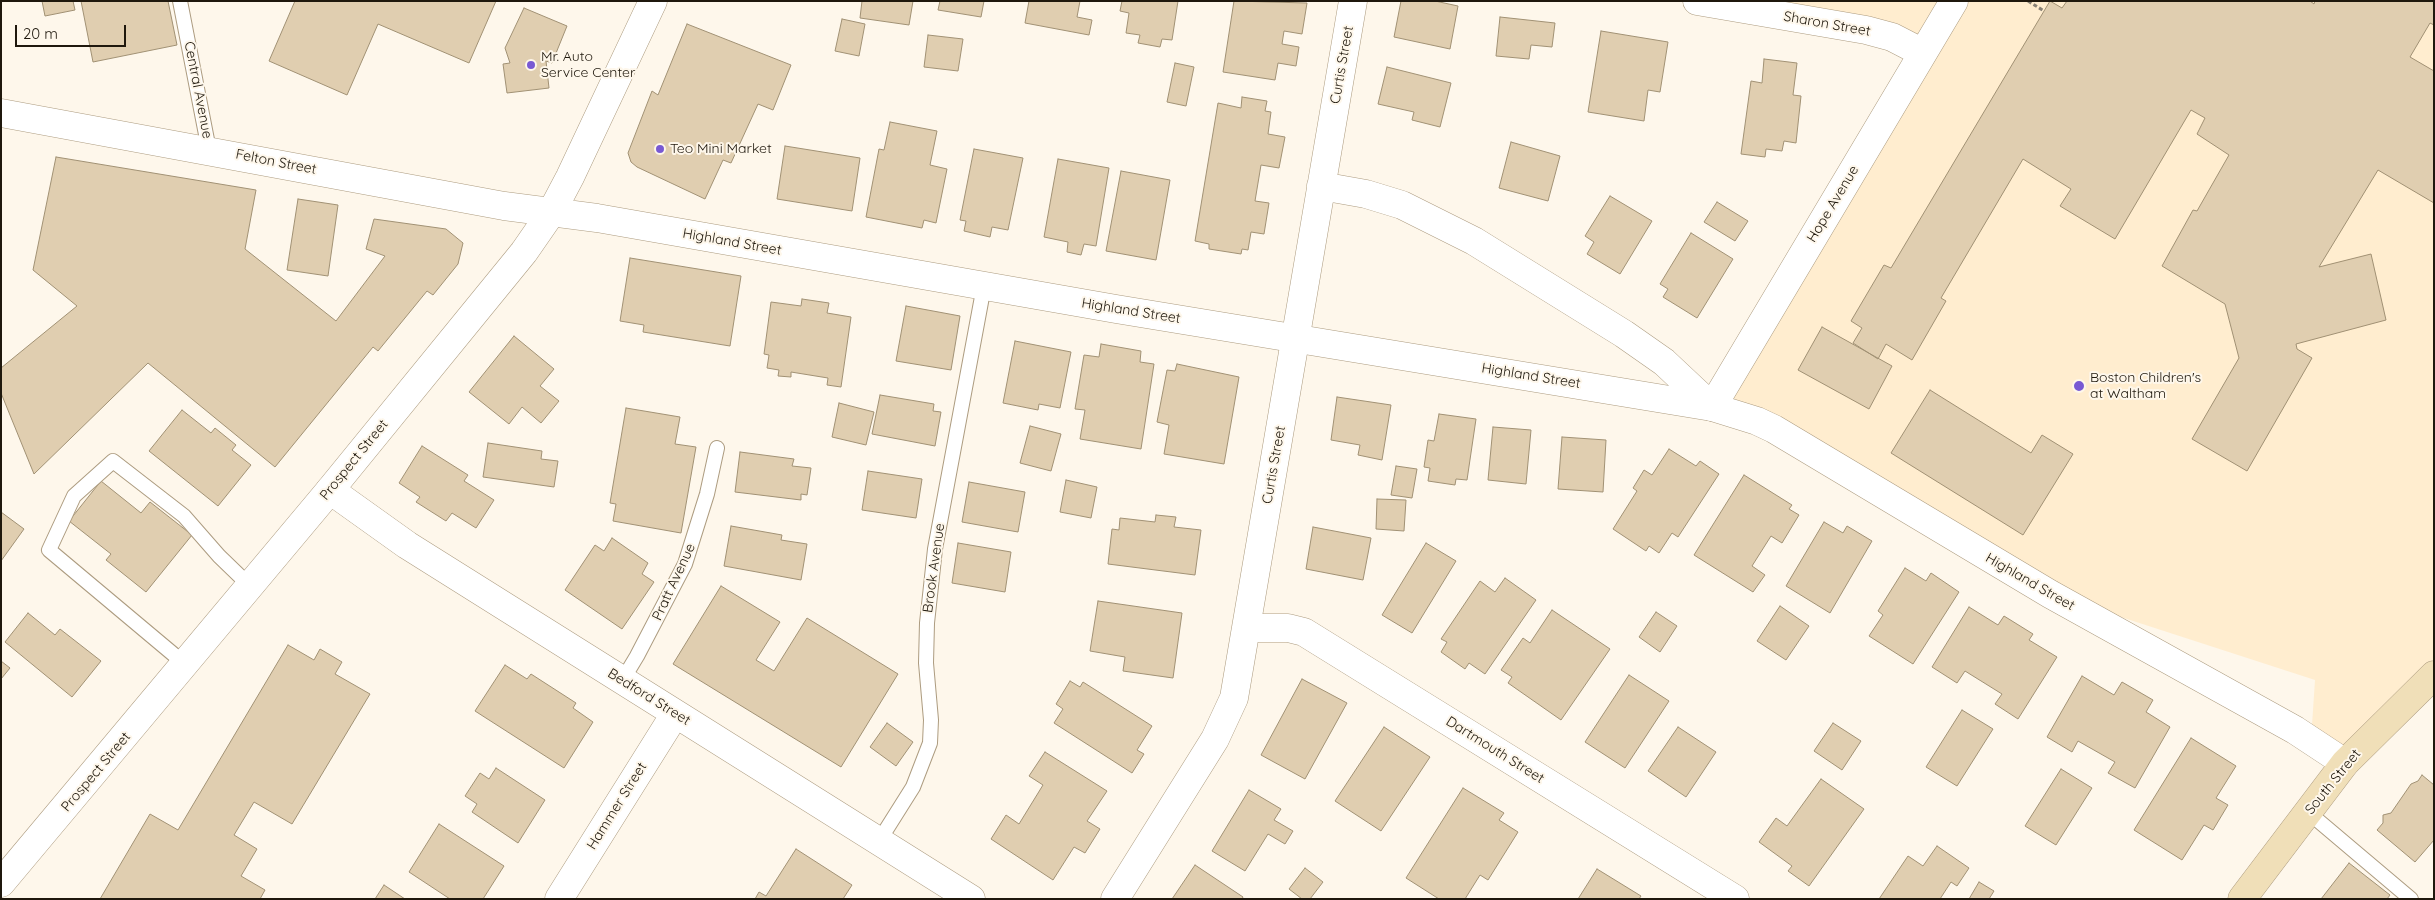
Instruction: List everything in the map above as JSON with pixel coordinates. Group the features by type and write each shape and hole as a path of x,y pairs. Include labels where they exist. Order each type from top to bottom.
{"main road":[{"name":"South Street","path":"2242,899 2346,763 2434,675"}],"street":[{"name":"Prospect Street","path":"1,883 330,490 524,252 551,213 591,136 653,1"},
{"name":"Curtis Street","path":"1115,899 1224,722 1236,690 1353,1"},
{"name":"Sharon Street","path":"1697,1 1866,30 1892,37 1923,53"},
{"name":"Hope Avenue","path":"1712,407 1954,1"},
{"name":"Felton Street","path":"1,113 551,213"},
{"name":"Highland Street","path":"1321,186 1366,194 1402,205 1474,241 1624,334 1664,362 1712,407"},
{"name":"Highland Street","path":"551,213 596,218 984,286 1712,407 1757,421 1774,429 2050,594 2295,730 2346,763"},
{"name":"Bedford Street","path":"330,490 407,545 971,899"},
{"name":"Dartmouth Street","path":"1246,628 1288,628 1304,632 1735,899"},
{"name":"Hammer Street","path":"559,899 675,714"}],"lane":[{"name":"Central Avenue","path":"180,1 209,150"},
{"name":"Brook Avenue","path":"879,841 913,787 930,743 931,720 926,662 927,623 934,558 984,286"},
{"name":"Pratt Avenue","path":"622,681 642,648 685,564 707,494 717,448"},
{"path":"185,664 49,550 74,496 113,461 184,516 219,556 250,586"},
{"path":"2308,812 2411,899"}],"path":[{"path":"2028,1 2044,10"}],"shaded area":[{"name":"Boston Children's at Waltham","path":"1697,1 2434,1 2434,675 2345,763 2311,740 2315,680 2050,594 1712,407 1923,53"}],"building":[{"path":"42,1 73,1 75,10 45,16"},
{"path":"81,1 168,1 177,45 93,62"},
{"path":"295,1 496,1 469,63 378,24 347,95 269,61"},
{"path":"862,1 913,1 909,25 860,18"},
{"path":"940,1 984,1 981,17 938,10"},
{"path":"1029,1 1080,1 1077,17 1092,20 1089,35 1025,23"},
{"path":"1122,1 1178,1 1172,40 1162,39 1160,47 1138,43 1140,35 1126,33 1129,13 1120,11"},
{"path":"1234,1 1307,3 1302,34 1284,31 1282,44 1299,47 1296,66 1278,63 1275,80 1223,72"},
{"path":"1401,1 1435,1 1458,6 1450,49 1394,37"},
{"name":"Boston Children's at Waltham","path":"2050,1 2062,8 2067,1 2310,1 2314,4 2315,1 2434,1 2434,25 2430,23 2410,57 2434,71 2434,203 2378,170 2319,267 2371,254 2386,320 2296,344 2297,349 2312,358 2247,471 2192,439 2239,358 2225,304 2162,266 2193,210 2197,211 2229,155 2197,134 2205,118 2191,110 2115,239 2060,206 2071,189 2023,159 1941,298 1946,301 1912,360 1886,344 1878,359 1853,343 1862,328 1851,321 1884,265 1891,268"},
{"path":"524,8 567,26 552,63 546,61 549,88 507,93 503,64 510,63 505,48"},
{"path":"1500,17 1555,23 1552,47 1531,45 1529,59 1496,56"},
{"path":"842,19 865,24 859,56 835,51"},
{"path":"687,24 791,65 773,110 758,104 731,163 723,160 705,199 637,167 631,162 628,153 652,91 658,95"},
{"path":"1601,31 1668,42 1660,92 1648,90 1644,121 1588,112"},
{"path":"928,35 963,39 958,71 924,67"},
{"path":"1764,59 1797,63 1793,95 1801,96 1796,143 1784,141 1782,151 1766,149 1765,157 1741,154 1751,81 1762,83"},
{"path":"1175,63 1194,67 1186,106 1167,102"},
{"path":"1387,67 1451,83 1440,127 1412,120 1414,112 1378,104"},
{"path":"1242,97 1267,101 1265,111 1271,112 1268,134 1285,137 1279,168 1261,165 1255,201 1269,203 1264,234 1251,232 1248,250 1242,249 1241,254 1209,249 1209,244 1195,241 1218,103 1241,108"},
{"path":"890,122 937,131 930,165 947,169 936,223 924,220 922,228 866,217 879,149 884,150"},
{"path":"1511,142 1560,156 1548,201 1499,188"},
{"path":"785,146 860,158 852,211 777,199"},
{"path":"974,149 1023,158 1008,230 992,227 990,237 964,231 966,221 960,220"},
{"path":"56,157 256,190 245,249 336,321 385,256 366,249 374,219 446,229 463,243 458,264 433,295 427,291 378,351 373,347 275,467 148,363 34,474 1,393 1,368 77,306 33,270"},
{"path":"1058,159 1109,168 1096,246 1084,244 1081,255 1067,252 1068,242 1044,237"},
{"path":"1121,171 1170,180 1156,260 1106,251"},
{"path":"1610,196 1652,221 1620,274 1587,254 1594,242 1585,236"},
{"path":"298,199 338,205 328,276 287,270"},
{"path":"1717,202 1748,221 1735,241 1704,222"},
{"path":"1691,233 1733,259 1697,318 1663,297 1668,289 1660,284"},
{"path":"630,258 741,276 730,346 643,332 644,325 620,321"},
{"path":"802,299 829,303 827,313 851,317 841,387 827,385 828,378 791,372 791,377 778,376 779,370 767,368 769,355 764,354 771,302 801,306"},
{"path":"906,306 960,316 951,370 896,361"},
{"path":"1822,327 1892,366 1869,409 1798,370"},
{"path":"514,336 554,369 540,386 559,401 541,423 522,407 509,424 469,392"},
{"path":"1015,341 1071,352 1060,408 1039,404 1038,410 1003,403"},
{"path":"1101,344 1141,351 1140,362 1154,364 1141,449 1080,439 1085,410 1075,409 1084,355 1099,357"},
{"path":"1177,364 1239,377 1224,464 1164,454 1169,425 1157,422 1167,370 1175,371"},
{"path":"1930,390 2031,453 2042,435 2073,454 2023,535 1891,453"},
{"path":"880,395 934,404 933,411 941,412 935,446 872,434"},
{"path":"1337,397 1391,405 1382,460 1358,455 1360,445 1331,440"},
{"path":"839,403 874,412 866,445 832,437"},
{"path":"626,408 680,417 675,444 696,447 681,533 613,521 616,504 610,503"},
{"path":"182,410 211,433 215,428 236,445 232,450 251,465 218,506 149,451"},
{"path":"1439,414 1476,419 1467,480 1456,479 1455,485 1428,481 1430,468 1424,467 1428,440 1434,441"},
{"path":"1030,426 1061,434 1051,471 1020,463"},
{"path":"1493,427 1531,430 1526,484 1488,480"},
{"path":"1562,437 1606,440 1603,492 1558,489"},
{"path":"488,443 542,451 541,459 558,461 554,487 483,477"},
{"path":"422,446 468,475 464,481 494,500 476,528 452,513 446,521 416,502 420,497 399,483"},
{"path":"1669,449 1696,466 1700,461 1719,474 1678,537 1672,533 1659,553 1649,546 1646,551 1613,529 1637,491 1633,488 1644,470 1652,475"},
{"path":"740,452 794,459 792,466 811,468 807,495 801,494 801,500 735,492"},
{"path":"1396,466 1417,469 1412,498 1391,495"},
{"path":"868,471 922,479 916,518 862,510"},
{"path":"1744,475 1792,505 1789,509 1799,515 1782,543 1771,536 1752,566 1765,575 1753,592 1694,555"},
{"path":"1066,480 1097,487 1091,518 1060,512"},
{"path":"101,481 141,513 150,502 192,535 146,592 106,560 111,554 69,521"},
{"path":"969,482 1025,492 1018,532 962,522"},
{"path":"1377,499 1406,500 1404,531 1376,529"},
{"path":"1,512 24,529 1,561"},
{"path":"1156,515 1176,517 1174,527 1201,530 1195,575 1108,564 1112,529 1119,530 1120,518 1155,522"},
{"path":"1824,522 1843,533 1847,526 1872,541 1830,613 1786,586"},
{"path":"731,526 782,535 781,540 807,544 801,580 724,566"},
{"path":"1313,527 1371,538 1363,580 1306,569"},
{"path":"612,538 648,563 642,574 654,582 622,629 565,590 595,545 604,551"},
{"path":"958,543 1011,552 1005,592 952,583"},
{"path":"1426,543 1456,561 1412,633 1382,615"},
{"path":"1905,568 1926,581 1931,573 1959,592 1913,664 1869,636 1883,615 1878,611"},
{"path":"1505,578 1536,600 1485,674 1469,663 1465,669 1441,652 1447,642 1441,639 1480,581 1495,592"},
{"path":"721,586 780,622 756,660 774,671 807,618 898,674 841,767 673,664"},
{"path":"1098,601 1182,613 1173,678 1123,671 1125,657 1090,651"},
{"path":"1780,606 1809,626 1786,660 1757,641"},
{"path":"1969,607 1998,625 2004,616 2033,634 2029,640 2057,657 2018,719 1995,704 2002,694 1965,671 1957,683 1932,667"},
{"path":"1552,610 1610,649 1561,720 1508,683 1512,677 1501,670 1523,638 1530,643"},
{"path":"1656,612 1677,626 1660,652 1639,637"},
{"path":"28,613 55,635 60,629 101,661 72,697 5,642"},
{"path":"288,645 314,660 320,649 342,662 335,674 370,694 292,824 254,802 234,835 257,849 241,876 265,890 260,899 100,899 150,814 178,830"},
{"path":"1,661 10,668 1,679"},
{"path":"505,665 527,679 531,674 576,703 573,708 593,722 564,768 475,711"},
{"path":"1629,675 1669,701 1625,768 1585,742"},
{"path":"2082,676 2114,695 2122,682 2153,700 2146,712 2170,727 2135,788 2108,773 2115,762 2078,741 2072,752 2047,737"},
{"path":"1302,679 1347,703 1305,779 1261,755"},
{"path":"1070,681 1080,687 1083,682 1152,726 1137,750 1144,754 1132,773 1054,723 1063,709 1056,704"},
{"path":"1962,710 1993,729 1957,786 1926,767"},
{"path":"887,723 913,742 896,766 870,747"},
{"path":"1833,723 1861,741 1842,770 1814,751"},
{"path":"1384,727 1430,757 1381,831 1335,801"},
{"path":"1678,727 1716,752 1686,797 1648,771"},
{"path":"2191,738 2236,766 2216,798 2228,805 2213,830 2204,825 2182,860 2134,830"},
{"path":"1045,752 1107,791 1087,821 1100,829 1085,853 1074,847 1053,880 991,839 1006,815 1019,824 1043,785 1029,776"},
{"path":"496,768 545,800 518,843 472,812 477,804 465,796 480,773 489,779"},
{"path":"2061,769 2092,788 2056,845 2025,826"},
{"path":"2422,775 2434,785 2434,840 2415,862 2377,830 2383,823 2383,815 2391,813 2411,784 2418,781"},
{"path":"1821,779 1864,809 1809,886 1788,871 1792,866 1759,842 1776,818 1787,826"},
{"path":"1463,788 1504,813 1499,820 1518,832 1488,880 1480,875 1465,899 1439,899 1406,878"},
{"path":"1249,790 1281,809 1274,820 1293,831 1285,844 1268,834 1245,871 1212,851"},
{"path":"439,824 504,866 483,899 450,899 409,872"},
{"path":"1937,846 1969,868 1957,886 1951,882 1940,899 1879,899 1908,856 1923,866"},
{"path":"796,849 852,885 843,899 755,899 759,892 766,896"},
{"path":"2349,863 2390,895 2387,899 2321,899"},
{"path":"1195,865 1243,897 1242,899 1172,899"},
{"path":"1305,868 1323,882 1310,899 1302,899 1289,889"},
{"path":"1597,869 1641,896 1639,899 1578,899"},
{"path":"1979,882 1994,891 1989,899 1969,899"},
{"path":"384,885 405,899 375,899"}],"place":[{"name":"Mr. Auto Service Center","path":"531,65"},
{"name":"Teo Mini Market","path":"660,149"},
{"name":"Boston Children's at Waltham","path":"2079,386"}]}
